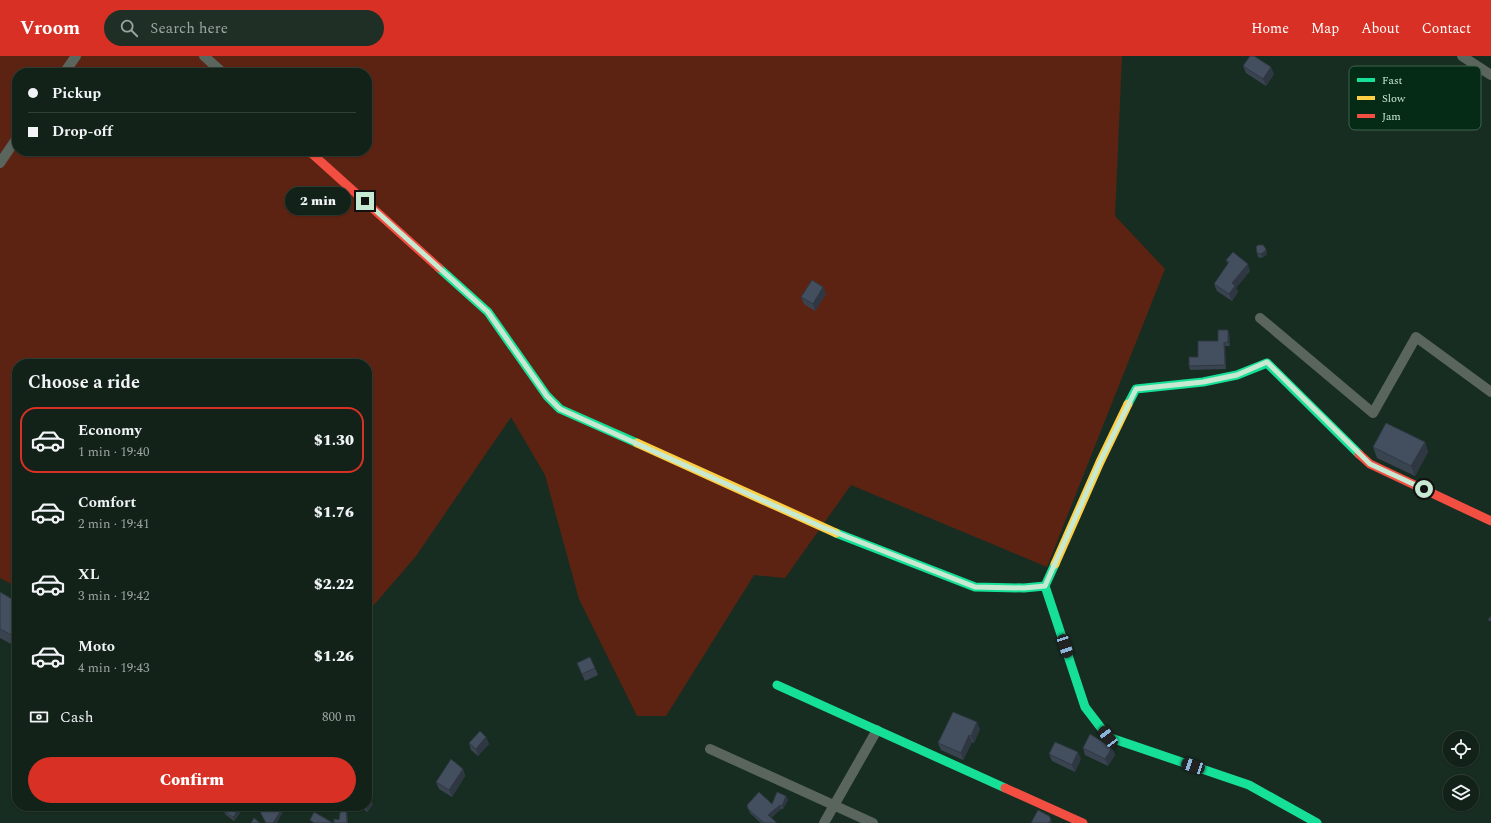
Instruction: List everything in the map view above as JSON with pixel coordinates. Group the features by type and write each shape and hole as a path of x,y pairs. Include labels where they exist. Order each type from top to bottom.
{"street":[{"path":"68,68 76,56"},
{"path":"204,56 217,68"},
{"path":"1462,56 1477,66"},
{"path":"1481,68 1491,75"},
{"path":"0,163 12,145"},
{"path":"315,156 488,312 547,396 560,409 822,527 975,587 1024,588 1045,586"},
{"path":"1260,318 1373,413 1416,337 1491,392"},
{"path":"1317,823 1249,785 1108,737 1085,707 1045,586 1100,462 1136,389 1203,382 1237,375 1267,362 1370,464 1491,522"},
{"path":"777,685 1083,823"},
{"path":"824,823 877,730"},
{"path":"710,749 873,823"}],"shaded area":[{"path":"0,56 1122,56 1115,216 1165,269 1047,567 851,485 785,578 754,575 666,716 637,716 579,599 545,475 511,417 416,556 372,607 372,359 12,359 12,584 0,578"}],"building":[{"path":"1250,56 1254,56 1271,67 1263,79 1243,66"},
{"path":"1258,245 1263,245 1266,249 1261,254 1257,253 1256,247"},
{"path":"1233,252 1248,264 1232,283 1235,286 1229,294 1214,284 1229,262 1226,260"},
{"path":"812,280 823,287 813,304 801,297"},
{"path":"1218,330 1228,330 1228,342 1224,343 1225,365 1189,366 1189,357 1198,357 1198,341 1218,341"},
{"path":"1386,423 1425,442 1411,466 1373,447"},
{"path":"0,592 12,599 12,635 0,629"},
{"path":"590,657 595,668 582,674 577,663"},
{"path":"953,712 977,722 961,753 938,743"},
{"path":"480,731 486,737 476,749 469,743"},
{"path":"1090,734 1112,748 1105,759 1083,748"},
{"path":"1055,742 1078,752 1072,765 1049,754"},
{"path":"451,759 463,769 449,790 436,782"},
{"path":"759,792 772,804 777,792 786,796 782,806 780,805 768,815 777,823 764,823 748,809 747,805"},
{"path":"1038,810 1049,816 1051,819 1049,823 1031,823"},
{"path":"224,811 238,811 233,817"},
{"path":"260,811 281,811 273,823 266,823"},
{"path":"340,811 346,811 347,823 334,823 334,819 339,820"},
{"path":"314,812 333,823 314,823 310,820"},
{"path":"254,818 260,823 251,823"}],"traffic: fast":[{"path":"439,268 488,312 547,396 560,409 637,443"},
{"path":"1128,404 1136,389 1203,382 1237,375 1267,363 1359,454"},
{"path":"836,533 975,587 1024,588 1045,586"},
{"path":"1055,564 1045,586 1085,707 1108,737 1249,785 1317,823"},
{"path":"777,685 1005,788"}],"traffic: slow":[{"path":"1055,564 1100,462 1128,404"},
{"path":"637,443 836,533"}],"traffic: jam":[{"path":"315,156 439,268"},
{"path":"1359,454 1370,464 1491,521"},
{"path":"1005,788 1083,823"}],"route":[{"path":"365,201 488,312 547,396 560,409 822,527 975,587 1024,588 1045,586 1100,462 1136,389 1203,382 1237,375 1267,362 1370,464 1424,489"}]}
